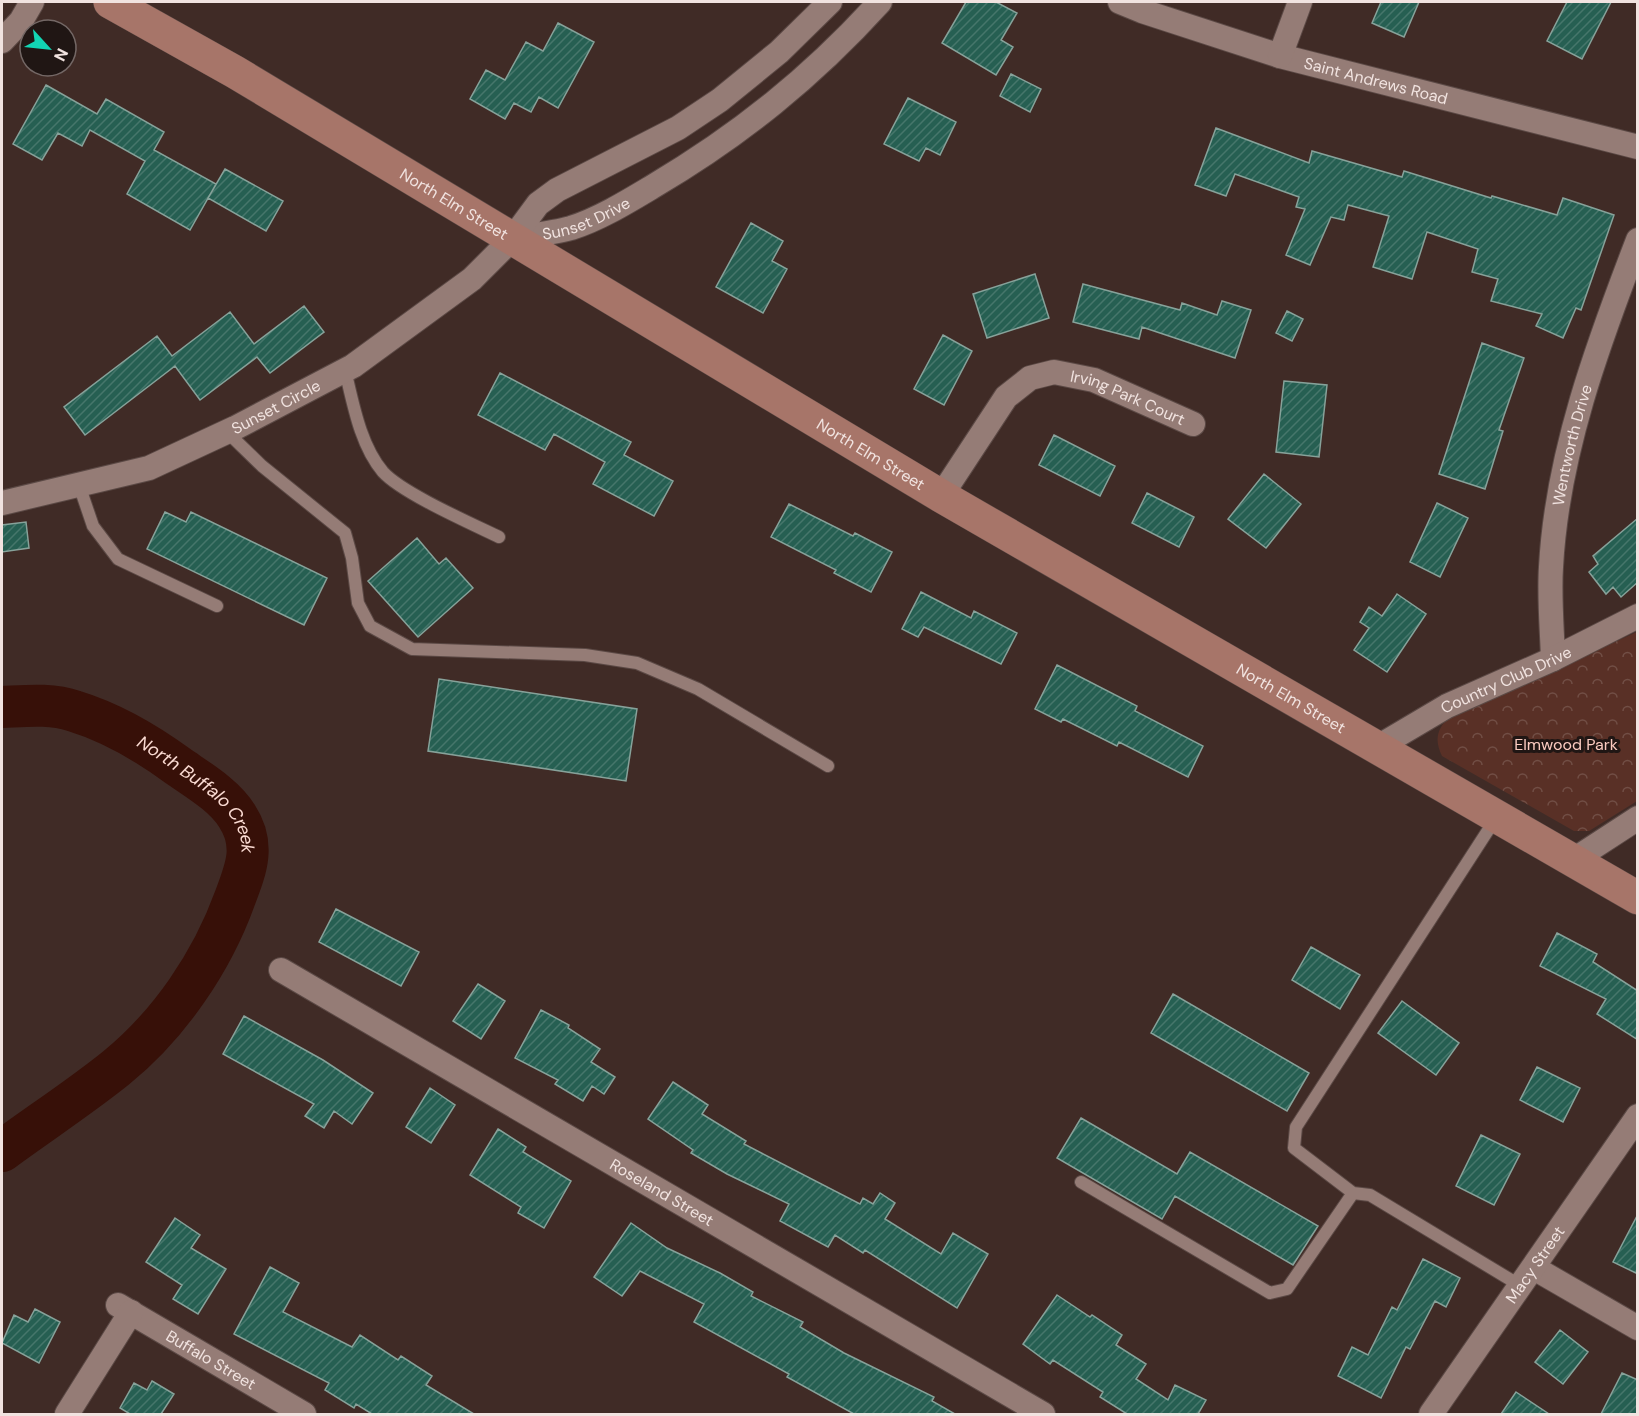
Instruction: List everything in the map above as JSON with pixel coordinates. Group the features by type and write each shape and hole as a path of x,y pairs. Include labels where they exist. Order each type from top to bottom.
{"main road":[{"name":"North Elm Street","path":"110,2 513,238 941,496 1638,898"}],"street":[{"path":"2,41 21,21 32,2"},
{"name":"Sunset Drive","path":"513,238 538,204 557,190 678,128 720,100 779,52 830,2"},
{"name":"Sunset Drive","path":"513,238 572,228 622,204 700,157 782,99 846,39 880,2"},
{"name":"Saint Andrews Road","path":"1120,2 1280,56 1638,147"},
{"path":"1280,56 1299,2"},
{"name":"Sunset Circle","path":"2,503 149,468 227,432 345,370 471,279 513,238"},
{"name":"Wentworth Drive","path":"1553,659 1551,567 1564,471 1599,342 1638,240"},
{"name":"Irving Park Court","path":"941,496 1006,397 1030,378 1054,372 1094,380 1193,424"},
{"name":"Country Club Drive","path":"1376,748 1447,706 1553,659 1638,616"},
{"path":"1572,861 1638,818"},
{"name":"Roseland Street","path":"281,970 1043,1414"},
{"name":"Macy Street","path":"1431,1414 1638,1116"},
{"path":"1527,1277 1638,1328"},
{"name":"Buffalo Street","path":"67,1414 124,1309 304,1414"}],"lane":[{"path":"345,370 369,450 383,471 397,484 499,537"},
{"path":"227,432 261,466 345,532 352,558 358,603 370,626 412,649 585,655 638,663 698,689 828,766"},
{"path":"79,485 93,526 118,559 217,606"},
{"path":"1496,817 1296,1127 1294,1148 1353,1193 1370,1195 1527,1277"},
{"path":"1081,1182 1270,1293 1287,1289 1353,1193"}],"green space":[{"name":"Elmwood Park","path":"1637,632 1637,801 1589,831 1574,831 1442,756 1438,734 1450,716"}],"building":[{"path":"966,2 996,2 1017,13 1001,40 1013,47 996,75 942,43"},
{"path":"1381,2 1419,2 1404,37 1372,23"},
{"path":"1567,2 1611,2 1582,59 1547,41"},
{"path":"558,23 594,42 558,108 539,97 531,112 514,103 505,119 470,99 486,70 505,80 526,42 543,51"},
{"path":"1011,74 1041,89 1030,112 1000,96"},
{"path":"46,85 97,114 106,99 164,132 154,150 216,184 190,230 127,194 145,161 90,130 82,146 58,133 42,160 13,144"},
{"path":"908,98 956,122 940,155 926,148 919,161 884,144"},
{"path":"1216,128 1309,163 1312,151 1402,177 1404,171 1491,198 1492,196 1557,215 1563,198 1614,215 1581,310 1576,308 1563,338 1536,326 1542,314 1491,301 1498,279 1472,272 1478,249 1427,232 1412,279 1373,267 1389,216 1348,205 1344,220 1331,217 1310,265 1286,255 1305,209 1296,207 1299,197 1235,174 1226,196 1195,185"},
{"path":"225,169 283,201 266,231 208,198"},
{"path":"751,223 783,241 772,261 787,269 763,313 716,287"},
{"path":"1035,274 1049,318 987,338 973,294"},
{"path":"1083,284 1180,310 1182,303 1217,315 1222,301 1251,310 1235,358 1142,327 1139,339 1073,322"},
{"path":"304,306 324,332 270,373 257,357 200,400 175,366 85,435 64,407 157,336 172,356 230,312 254,344"},
{"path":"1287,311 1303,319 1292,341 1276,333"},
{"path":"943,335 972,351 944,405 914,389"},
{"path":"1482,343 1524,358 1499,430 1503,431 1485,489 1439,474"},
{"path":"500,373 631,442 624,455 673,481 654,516 593,484 605,462 554,434 545,450 478,415"},
{"path":"1284,381 1327,385 1319,457 1276,452"},
{"path":"1054,435 1115,466 1100,496 1039,465"},
{"path":"1264,474 1301,504 1266,548 1228,519"},
{"path":"1147,493 1194,517 1179,547 1132,523"},
{"path":"1437,503 1468,518 1440,577 1410,562"},
{"path":"789,504 853,536 855,533 892,552 871,592 834,573 836,570 771,537"},
{"path":"165,512 186,522 191,512 327,578 304,625 147,549"},
{"path":"1638,518 1638,582 1621,597 1613,587 1606,594 1589,572 1598,564 1593,556"},
{"path":"26,522 29,548 2,552 2,525"},
{"path":"417,538 439,564 446,558 473,588 418,637 368,581"},
{"path":"921,592 971,618 974,611 1017,633 1001,664 924,627 918,637 902,629"},
{"path":"1397,594 1426,614 1387,672 1354,650 1369,628 1360,622 1369,607 1382,616"},
{"path":"1057,665 1137,706 1135,711 1203,746 1188,777 1119,742 1117,746 1063,719 1061,722 1035,709"},
{"path":"439,679 637,709 626,781 428,751"},
{"path":"336,909 419,952 401,986 319,942"},
{"path":"1557,933 1597,954 1593,962 1638,991 1638,1040 1597,1014 1606,999 1540,966"},
{"path":"1311,947 1360,975 1340,1009 1292,980"},
{"path":"478,984 505,1001 481,1039 453,1021"},
{"path":"1173,994 1309,1073 1287,1111 1151,1033"},
{"path":"1402,1001 1459,1043 1436,1075 1378,1033"},
{"path":"541,1010 569,1025 568,1028 600,1049 591,1062 615,1077 604,1094 592,1086 583,1101 555,1084 558,1080 515,1058"},
{"path":"244,1016 323,1060 373,1093 352,1124 334,1111 324,1128 305,1116 314,1104 223,1054"},
{"path":"1537,1067 1580,1088 1563,1122 1520,1100"},
{"path":"673,1082 708,1105 702,1114 746,1141 744,1144 860,1204 863,1198 873,1204 880,1193 895,1203 885,1219 941,1254 953,1233 988,1254 957,1308 865,1250 863,1253 835,1235 828,1247 780,1221 789,1204 727,1174 691,1153 693,1150 648,1119"},
{"path":"430,1088 455,1105 431,1143 406,1127"},
{"path":"1081,1118 1177,1174 1190,1152 1318,1226 1293,1265 1175,1196 1162,1219 1057,1158"},
{"path":"498,1129 526,1147 523,1152 571,1181 544,1228 518,1213 521,1207 470,1175"},
{"path":"1481,1135 1520,1154 1494,1205 1456,1186"},
{"path":"1638,1214 1638,1274 1613,1262"},
{"path":"175,1218 200,1235 191,1248 226,1269 198,1314 173,1299 182,1285 146,1262"},
{"path":"631,1223 667,1248 720,1273 753,1292 751,1296 803,1322 800,1327 844,1353 934,1397 932,1401 955,1414 854,1414 787,1377 789,1374 694,1322 704,1304 640,1271 622,1296 594,1277"},
{"path":"1423,1259 1460,1278 1446,1307 1435,1301 1410,1349 1406,1347 1381,1398 1338,1376 1352,1347 1368,1355 1392,1307 1397,1310"},
{"path":"270,1267 299,1283 283,1312 352,1347 360,1335 398,1360 401,1356 432,1376 426,1385 474,1414 372,1414 356,1404 354,1408 325,1390 329,1383 234,1334"},
{"path":"1057,1295 1122,1335 1116,1345 1146,1364 1136,1379 1168,1400 1175,1385 1206,1400 1198,1414 1127,1414 1100,1397 1103,1392 1053,1360 1050,1364 1023,1344"},
{"path":"35,1309 60,1322 39,1363 2,1343 14,1315 28,1322"},
{"path":"1560,1330 1588,1352 1563,1384 1535,1362"},
{"path":"1622,1373 1638,1380 1638,1414 1601,1414"},
{"path":"152,1381 174,1394 161,1414 130,1414 120,1408 134,1383 147,1390"},
{"path":"1516,1392 1549,1414 1501,1414"}],"waterway":[{"name":"North Buffalo Creek","path":"2,707 65,708 115,727 202,782 225,801 243,827 248,847 243,877 214,946 187,991 171,1012 154,1032 116,1068 2,1151"}]}
